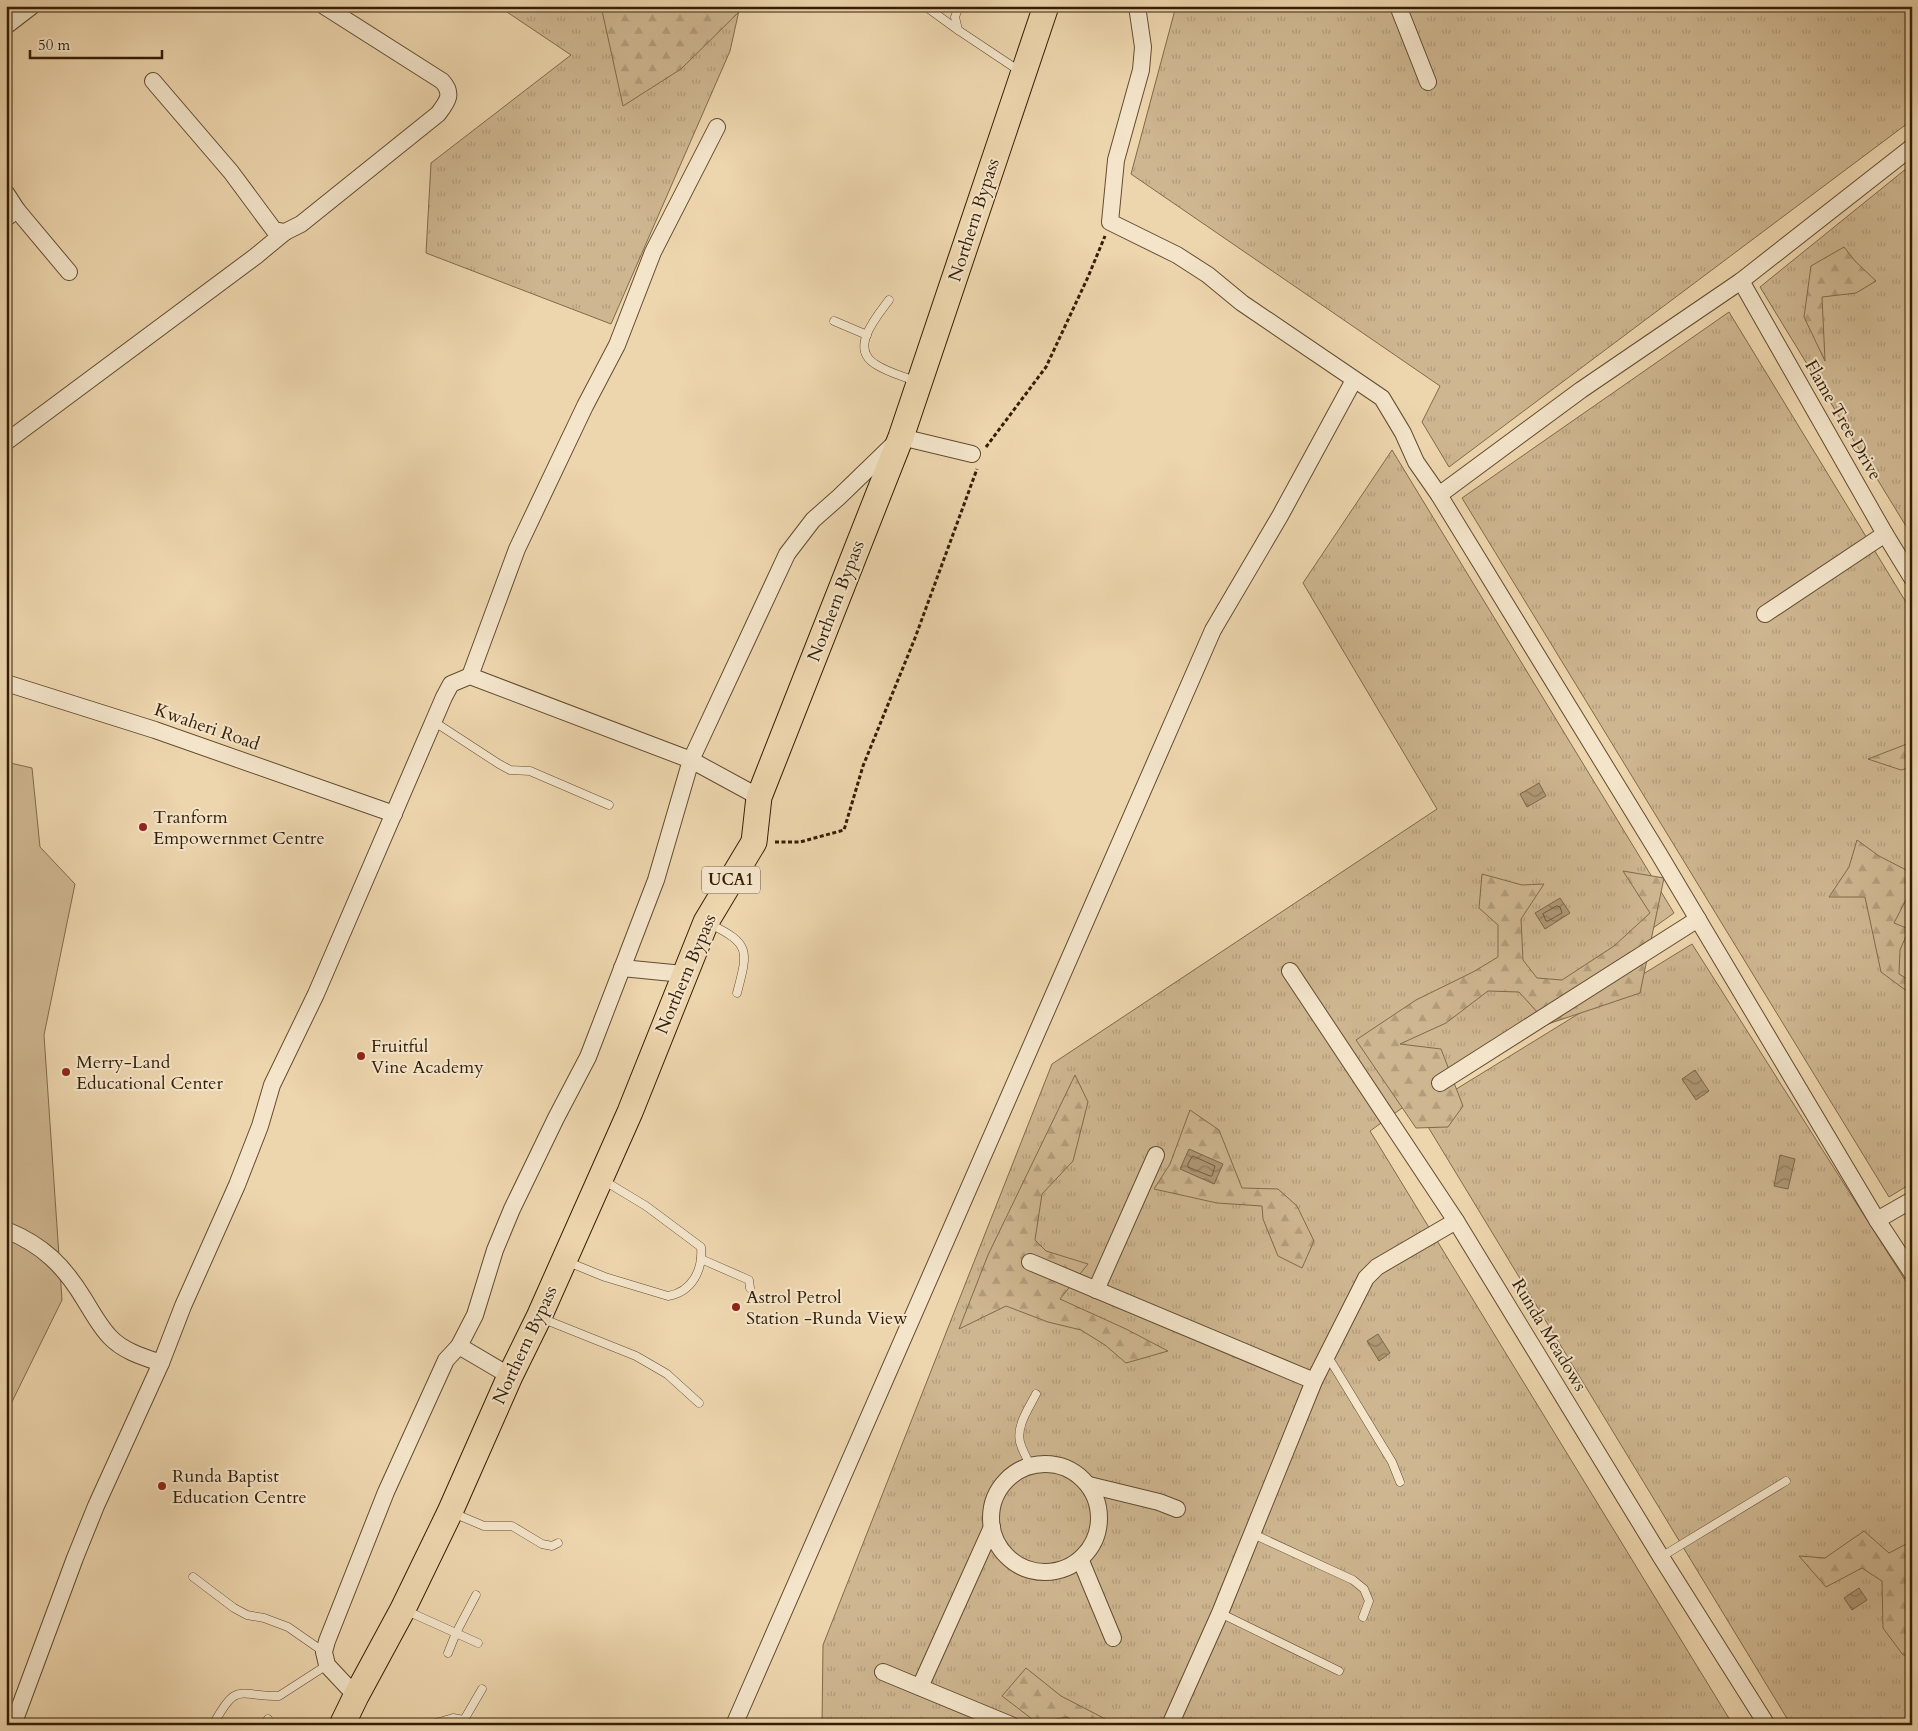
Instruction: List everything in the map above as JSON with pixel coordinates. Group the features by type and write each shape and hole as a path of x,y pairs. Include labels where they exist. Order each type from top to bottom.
{"main road":[{"name":"Northern Bypass","path":"342,1725 403,1609 450,1512 510,1376 539,1317 630,1112 683,974 706,922 754,842 760,797 901,437 1046,6"}],"street":[{"path":"6,26 32,6"},
{"path":"6,442 256,256 285,232 301,224 438,114 446,103 449,94 448,88 442,81 324,6"},
{"path":"1137,6 1143,47 1141,70 1116,160 1110,222 1177,255 1208,275 1242,303 1382,398 1403,433 1416,462 1439,495 1698,919 1877,1220 1912,1273"},
{"path":"1398,6 1428,82"},
{"path":"153,80 231,172 274,230 285,232"},
{"path":"470,676 517,549 585,406 617,345 653,252 718,126"},
{"path":"1439,495 1581,390 1742,281 1912,147"},
{"path":"6,193 11,214 69,272"},
{"name":"Flame Tree Drive","path":"1742,281 1885,534 1912,578"},
{"path":"734,1725 1213,630 1280,516 1354,380"},
{"path":"356,1696 325,1658 386,1492 446,1360 459,1346 475,1315 496,1250 512,1209 588,1057 656,880 691,760 787,554 813,520 901,437 979,455"},
{"path":"1766,614 1885,534"},
{"path":"13,1725 92,1515 161,1363 183,1306 244,1168 260,1126 272,1085 316,994 433,721 452,684 470,676 691,760 760,797"},
{"name":"Kwaheri Road","path":"6,683 155,730 394,814"},
{"path":"1440,1083 1698,919"},
{"path":"622,968 683,974"},
{"name":"Runda Meadows","path":"1290,972 1456,1221 1766,1725"},
{"path":"1096,1290 1156,1155"},
{"path":"1877,1220 1912,1200"},
{"path":"1170,1725 1220,1614 1314,1382 1359,1292 1377,1267 1456,1221"},
{"path":"6,1230 19,1235 46,1252 60,1264 110,1338 126,1349 161,1363"},
{"path":"1030,1262 1314,1382"},
{"path":"459,1346 510,1376"},
{"path":"1039,1462 1054,1464 1074,1471 1089,1485 1099,1507 1098,1532 1080,1561 1067,1568 1043,1573 1019,1566 1001,1550 992,1527 992,1507 1000,1488 1015,1473 1030,1464 1039,1462"},
{"path":"1089,1485 1150,1499 1177,1509"},
{"path":"920,1687 992,1527"},
{"path":"1080,1561 1113,1638"},
{"path":"883,1672 1011,1725"}],"lane":[{"path":"925,6 1024,74"},
{"path":"958,30 954,17 959,6"},
{"path":"889,300 873,322 867,335 865,351 868,358 875,364 919,383"},
{"path":"834,321 867,335"},
{"path":"433,721 510,770 530,771 609,805"},
{"path":"706,922 737,939 743,949 743,970 737,993"},
{"path":"564,1260 605,1277 668,1296 678,1295 689,1287 696,1275 701,1259 701,1246 646,1206 600,1178"},
{"path":"701,1259 749,1280 750,1288"},
{"path":"539,1317 636,1356 667,1374 699,1403"},
{"path":"1327,1355 1392,1462 1400,1482"},
{"path":"1030,1464 1020,1442 1020,1432 1022,1422 1036,1394"},
{"path":"1661,1557 1786,1481"},
{"path":"450,1512 484,1526 512,1526 542,1544 552,1546 558,1543"},
{"path":"1253,1534 1353,1580 1364,1589 1369,1602 1363,1617"},
{"path":"193,1577 234,1608 248,1615 264,1618 288,1627 325,1658 279,1696 249,1693 237,1694 225,1704 213,1725"},
{"path":"448,1653 476,1594"},
{"path":"403,1609 478,1643"},
{"path":"1220,1614 1340,1671"},
{"path":"429,1725 453,1718 462,1722 482,1689"}],"path":[{"path":"754,842 800,842 844,830 863,766 915,638 979,455 1046,368 1088,277 1110,222"}],"green space":[{"path":"498,6 740,6 730,51 611,324 426,253 431,163 571,55"},
{"path":"601,6 745,6 681,69 623,106"},
{"path":"1176,6 1912,6 1912,120 1449,467 1422,422 1440,386 1131,174"},
{"path":"1912,164 1912,536 1760,287"},
{"path":"1844,247 1855,261 1876,281 1856,293 1822,297 1825,361 1804,317 1811,266"},
{"path":"1729,312 1912,612 1912,1183 1889,1197 1462,498"},
{"path":"1392,450 1674,913 1370,1131 1733,1725 822,1725 823,1645 1052,1064 1437,809 1303,583"},
{"path":"1912,742 1912,767 1901,770 1868,759"},
{"path":"6,762 32,768 40,847 75,884 44,1035 62,1300 6,1414"},
{"path":"1857,840 1879,856 1912,873 1912,893 1908,896 1894,923 1909,929 1900,950 1899,974 1912,982 1912,995 1881,972 1865,897 1829,897 1849,867"},
{"path":"1623,871 1664,878 1640,993 1548,1024 1519,992 1488,991 1446,1023 1400,1044 1441,1049 1463,1106 1448,1127 1416,1128 1356,1040 1416,1000 1473,972 1498,957 1498,925 1479,908 1482,874 1522,885 1544,884 1521,919 1523,960 1537,978 1562,980 1614,946 1650,913"},
{"path":"1692,944 1912,1291 1912,1725 1791,1725 1419,1112"},
{"path":"1075,1075 1088,1102 1073,1161 1042,1194 1035,1240 1046,1251 1088,1264 1060,1299 1126,1329 1168,1351 1126,1363 1105,1345 1081,1330 1048,1322 1006,1306 959,1329 988,1255"},
{"path":"1190,1110 1219,1130 1242,1188 1278,1189 1297,1206 1314,1241 1302,1268 1278,1256 1263,1219 1262,1206 1217,1203 1154,1189 1170,1164"},
{"path":"1864,1531 1889,1553 1912,1541 1912,1655 1903,1655 1883,1628 1882,1581 1862,1568 1826,1587 1799,1556 1825,1558"},
{"path":"1026,1668 1061,1696 1117,1725 1074,1725 1068,1717 1036,1722 1002,1696"}],"water":[{"path":"1539,783 1546,796 1527,807 1520,794"},
{"path":"1560,898 1570,913 1545,929 1535,913"},
{"path":"1695,1070 1709,1091 1696,1100 1682,1079"},
{"path":"1189,1149 1223,1164 1214,1184 1180,1169"},
{"path":"1780,1155 1795,1159 1788,1189 1774,1186"},
{"path":"1378,1334 1390,1353 1379,1361 1367,1341"},
{"path":"1859,1588 1867,1600 1852,1610 1844,1598"}],"place":[{"name":"Tranform Empowernmet Centre","path":"143,827"},
{"name":"Fruitful Vine Academy","path":"361,1056"},
{"name":"Merry-Land Educational Center","path":"66,1072"},
{"name":"Astrol Petrol Station -Runda View","path":"736,1307"},
{"name":"Runda Baptist Education Centre","path":"162,1486"}]}
